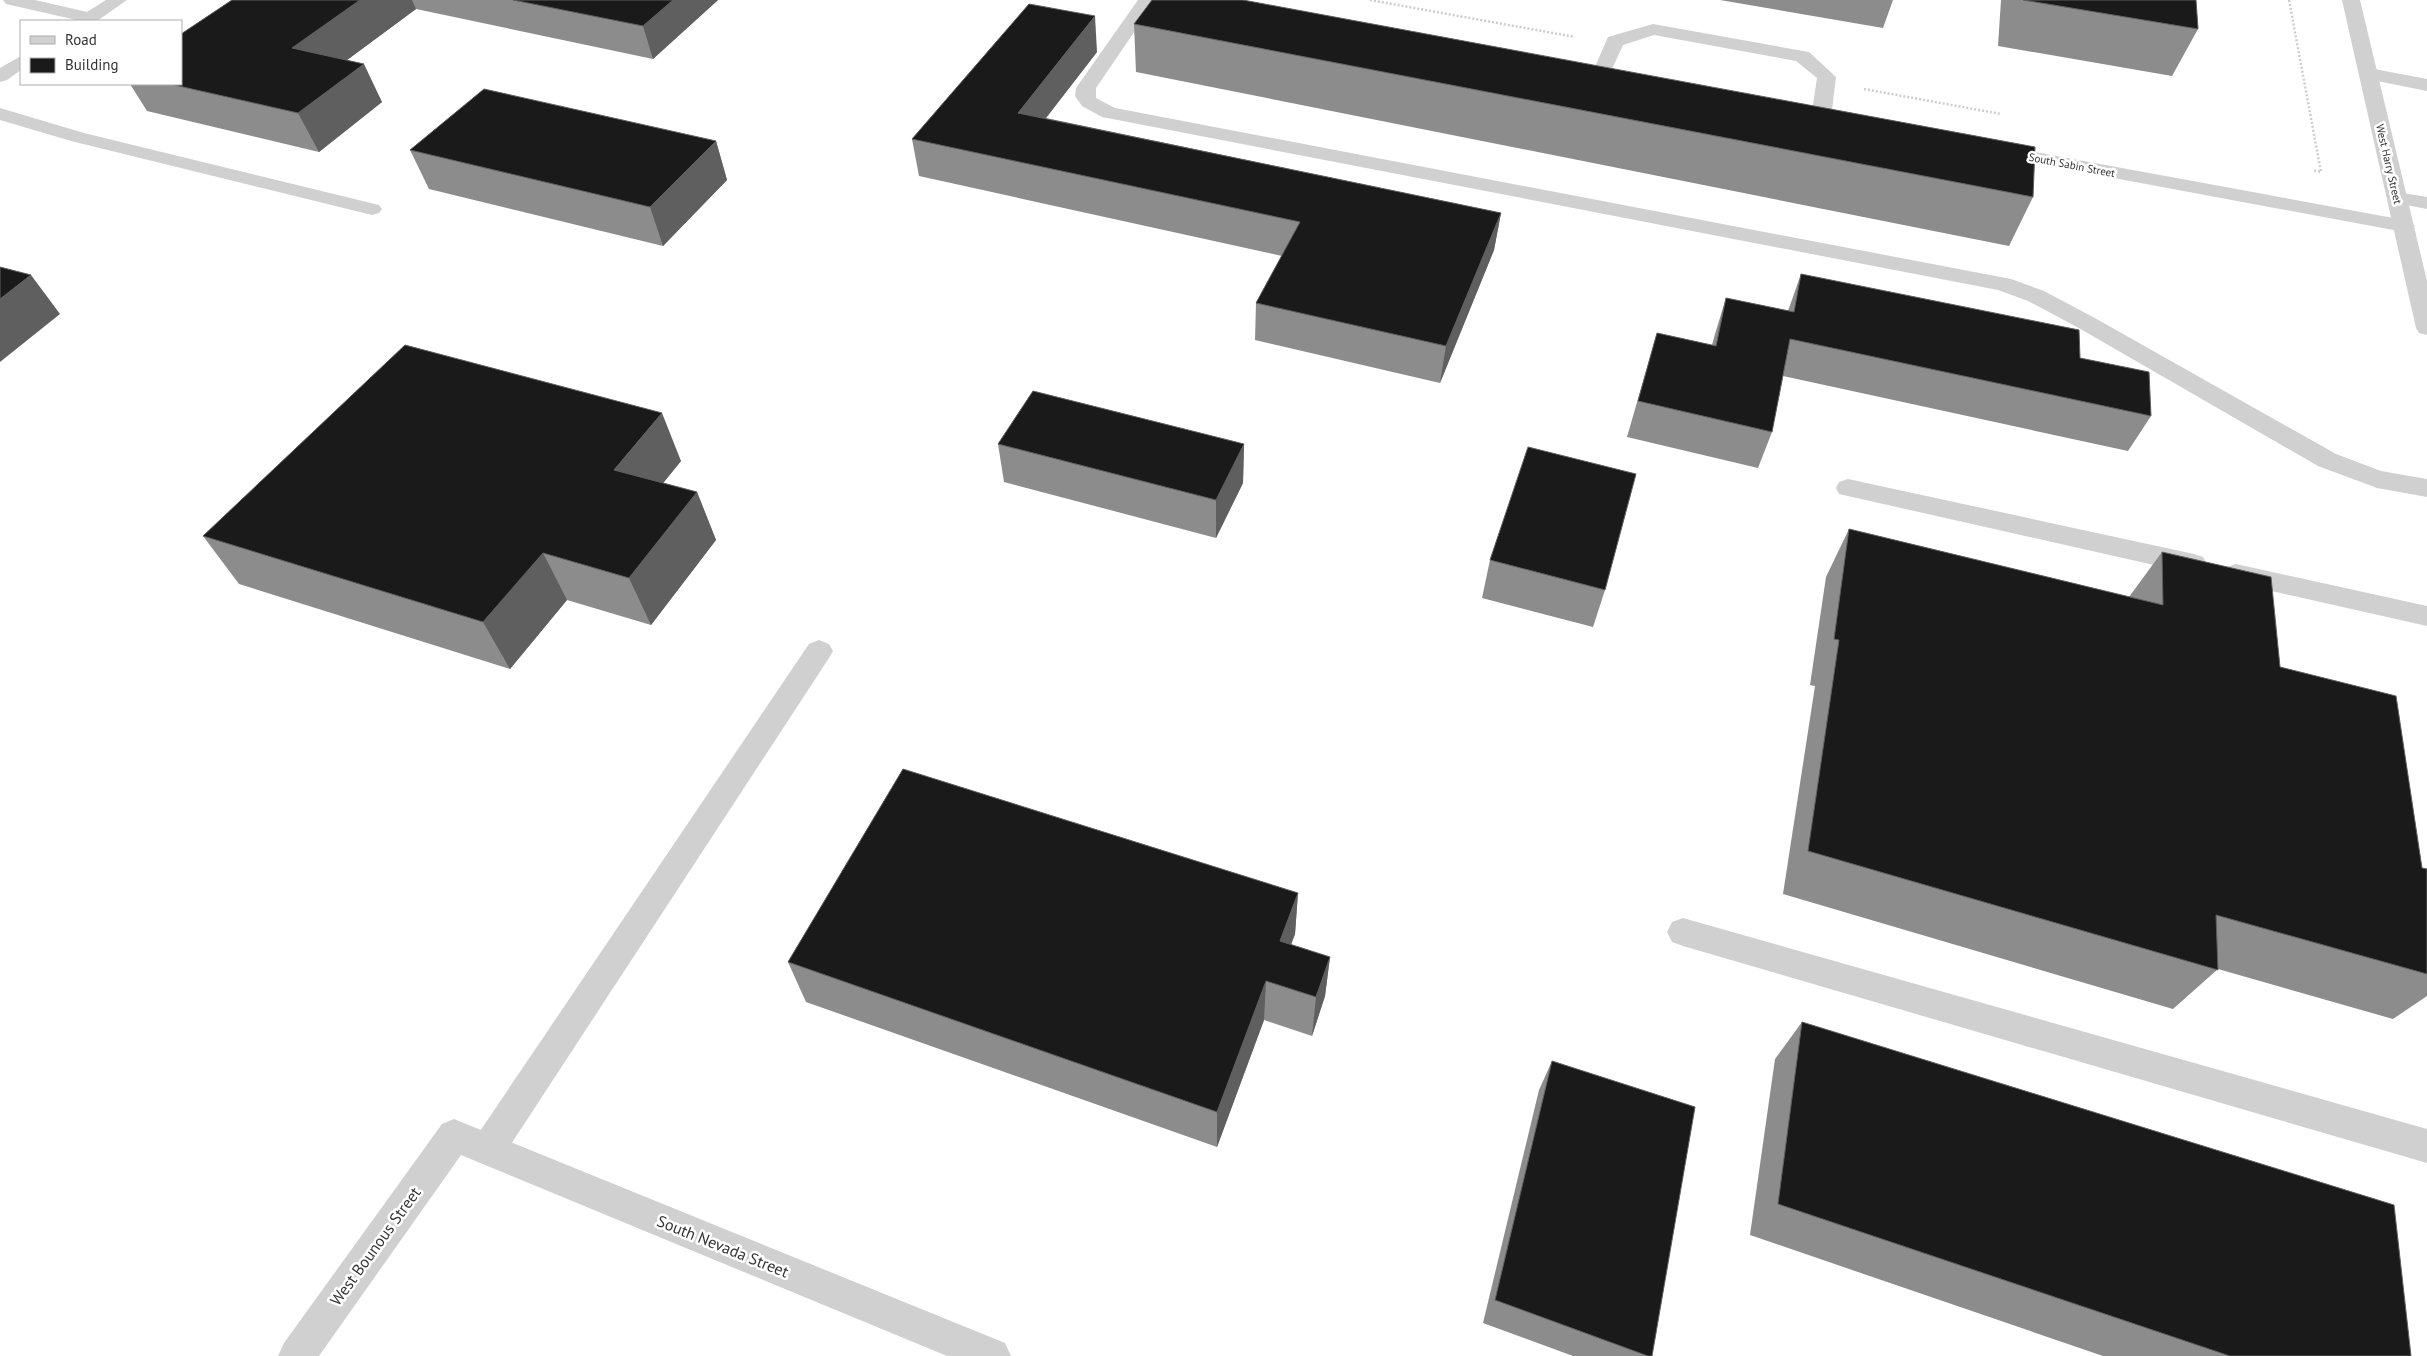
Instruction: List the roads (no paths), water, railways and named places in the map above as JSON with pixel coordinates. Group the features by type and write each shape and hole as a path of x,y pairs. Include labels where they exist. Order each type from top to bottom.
{"street":[{"path":"12,0 87,20 118,0"},
{"path":"1146,0 1086,88 1085,96 1089,102 1109,113 2003,284 2036,296 2053,305 2327,460 2377,479 2427,488"},
{"name":"West Harry Street","path":"2351,0 2404,226 2420,268 2427,328"},
{"path":"1599,78 1615,41 1653,29 1662,30 1802,56 1827,77 1821,118"},
{"path":"0,76 20,63"},
{"path":"1580,74 1619,81"},
{"path":"2369,74 2427,84"},
{"path":"0,114 78,137 372,209"},
{"path":"1802,114 1841,122"},
{"name":"South Sabin Street","path":"1977,147 2404,226"},
{"path":"2397,198 2427,203"},
{"path":"1848,488 2427,616"},
{"path":"488,1149 819,651"},
{"path":"1683,932 2427,1146"},
{"name":"South Nevada Street","path":"454,1136 992,1356"},
{"name":"West Bounous Street","path":"297,1356 454,1136"}]}
